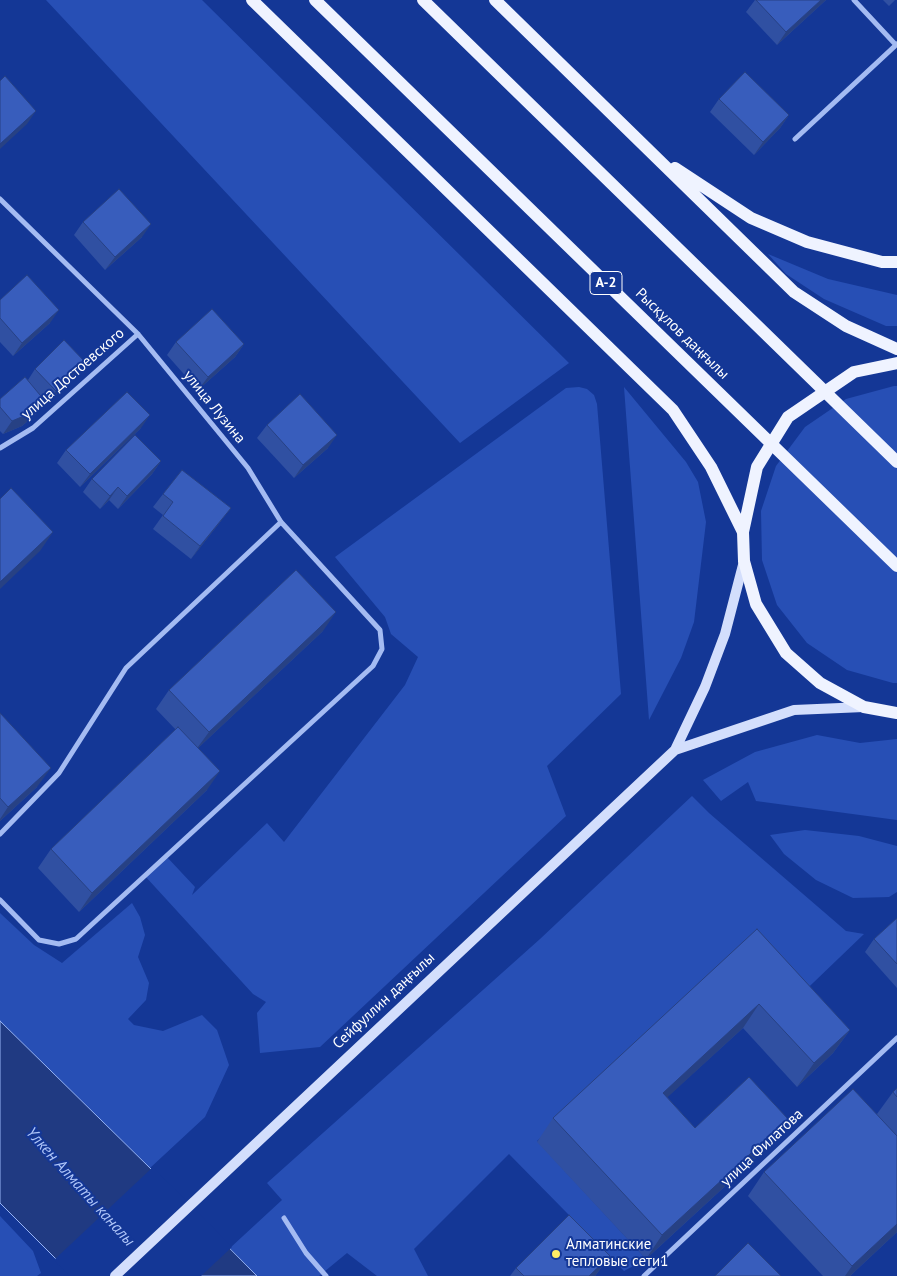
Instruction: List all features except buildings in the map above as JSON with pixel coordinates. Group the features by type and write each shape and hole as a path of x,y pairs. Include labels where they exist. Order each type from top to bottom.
{"main road":[{"path":"252,0 673,410 711,467 743,532"},
{"name":"Рысқұлов даңғылы","path":"315,0 897,566"},
{"path":"423,0 897,462"},
{"path":"495,0 794,292 846,326 897,349"},
{"path":"652,152 751,218 807,242 882,262 897,262"},
{"path":"897,364 854,372 788,418 757,467 743,532 744,561 756,604 786,653 820,683 864,707 897,713"},
{"name":"Сейфуллин даңғылы","path":"114,1276 675,750 705,687 725,634 744,561"},
{"name":"Сейфуллин даңғылы","path":"675,750 794,710 864,707"}],"street":[{"path":"795,139 897,44 854,0"},
{"name":"улица Лузина","path":"0,200 138,334 248,468 281,522 380,630 382,650 374,666 76,939 59,944 39,940 0,900"},
{"name":"улица Достоевского","path":"0,448 33,428 138,334"},
{"path":"0,834 59,773 126,668 281,522"},
{"name":"улица Филатова","path":"644,1276 897,1038"},
{"path":"284,1218 306,1253 326,1276"}],"shaded area":[{"path":"46,0 202,0 569,363 460,443"},
{"path":"768,254 828,279 897,295 897,326 886,326 824,299 786,274"},
{"path":"897,386 897,683 847,670 807,643 777,605 762,560 761,511 776,466 805,427 846,399"},
{"path":"579,387 587,389 594,395 597,404 621,694 547,766 566,816 320,1047 260,1053 257,1013 266,1002 253,994 145,876 166,856 195,887 192,895 267,823 284,842 405,685 418,657 391,634 385,617 335,557 566,388"},
{"path":"624,387 686,462 698,482 706,522 694,622 681,658 649,720"},
{"path":"817,735 860,743 897,739 897,820 756,801 748,782 721,801 703,780 755,752"},
{"path":"692,796 709,813 846,931 864,934 789,1006 741,953 537,1141 646,1259 624,1271 509,1154 414,1249 428,1276 377,1276 347,1253 319,1276 257,1276 230,1248 282,1200 267,1183 540,939"},
{"path":"805,830 859,836 897,846 897,892 889,897 853,898 816,880 784,854 770,835"},
{"path":"132,903 140,917 145,935 138,957 149,983 146,1000 128,1019 134,1025 163,1031 202,1015 217,1030 229,1065 205,1117 150,1168 0,1021 0,913 34,945 62,963"},
{"path":"0,1216 33,1251 41,1273 37,1276 0,1276"}],"water":[{"name":"Үлкен Алматы каналы","path":"0,1021 257,1276 73,1276 0,1203"}],"pier":[{"path":"153,1167 232,1247 201,1276 69,1276 54,1260"}],"place":[{"name":"Алматинские тепловые сети1","path":"556,1254"}]}
